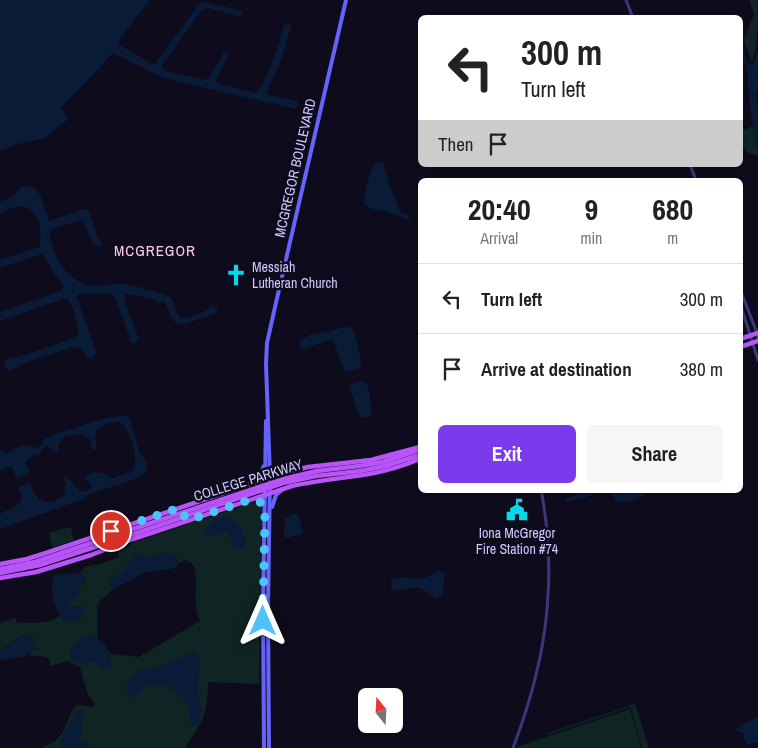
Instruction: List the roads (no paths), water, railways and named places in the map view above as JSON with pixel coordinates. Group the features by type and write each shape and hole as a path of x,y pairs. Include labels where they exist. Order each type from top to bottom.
{"main road":[{"name":"MCGREGOR BOULEVARD","path":"269,748 268,607 270,514 265,459 267,354 270,329 346,0"},
{"path":"743,338 757,333"},
{"path":"743,346 758,340"},
{"name":"MCGREGOR BOULEVARD","path":"264,748 263,599 265,510 270,464 267,402"},
{"path":"270,464 279,473 308,467 371,460 418,448"},
{"name":"COLLEGE PARKWAY","path":"360,469 418,449"},
{"name":"COLLEGE PARKWAY","path":"0,569 35,562 121,536 283,483 385,466 418,456"},
{"path":"245,486 259,476 265,459"},
{"path":"270,514 276,495 288,488 312,482 373,473 396,468 418,460"},
{"path":"0,578 32,572 107,549 255,498 285,472"},
{"path":"285,472 285,482 288,488"},
{"path":"0,564 36,556 252,483 288,488"},
{"path":"245,486 252,491 249,500"},
{"path":"249,500 259,501 265,510"},
{"path":"183,511 188,505"},
{"path":"176,509 183,511"},
{"path":"183,511 185,518"},
{"path":"185,518 192,519"},
{"path":"180,523 185,518"},
{"name":"COLLEGE PARKWAY","path":"0,574 40,565 121,536"}],"street":[{"path":"626,0 632,15"},
{"path":"743,297 758,340"},
{"path":"743,312 758,360"},
{"path":"513,748 533,688 546,623 548,553 541,493"}],"water":[{"path":"0,0 150,0 118,44 152,64 157,61 199,4 206,2 242,11 241,17 208,8 202,10 162,65 162,68 165,71 206,80 209,79 224,52 229,54 216,79 217,82 256,93 265,80 285,23 292,24 281,60 267,94 298,102 296,109 163,78 113,53 61,108 68,117 67,120 43,139 18,144 0,151"},
{"path":"743,46 747,63 751,64 754,63 758,49 758,90 756,94 758,146 752,121 747,69 743,60"},
{"path":"375,163 383,163 390,187 400,210 402,213 411,216 407,219 372,209 364,204 368,182"},
{"path":"22,187 35,188 41,197 49,221 83,209 89,211 97,236 100,239 100,246 94,246 84,222 81,220 49,232 58,259 75,279 92,286 124,284 164,294 171,298 179,316 182,318 198,314 212,306 217,308 217,313 182,325 172,319 165,302 161,301 160,303 156,302 156,300 126,294 124,299 139,337 134,344 129,341 129,336 114,295 81,293 77,297 96,354 92,358 88,358 81,349 73,347 21,364 9,371 5,368 4,364 7,358 19,357 74,338 79,333 73,309 66,298 0,321 0,312 60,291 64,286 42,254 0,268 0,260 39,247 40,245 39,223 29,209 20,206 0,213 0,202 13,196"},
{"path":"343,327 353,330 360,355 361,368 345,372 333,340 303,349 300,347 300,340 312,334 329,332"},
{"path":"365,382 368,386 372,412 367,418 359,415 349,385"},
{"path":"119,416 129,417 140,454 146,461 146,472 134,479 86,496 86,499 0,529 0,514 20,503 22,496 19,492 19,487 30,483 39,499 48,502 64,495 66,482 63,477 65,475 79,490 84,492 92,488 85,477 89,474 101,472 113,478 132,470 135,462 132,441 125,428 119,422 109,423 98,428 95,436 96,450 91,448 90,439 81,434 65,437 58,444 59,450 56,453 46,445 40,452 41,454 27,459 25,463 29,474 16,478 13,469 9,467 0,470 0,450 8,453 25,445 37,449 43,443 43,440 54,435 95,421"},
{"path":"582,493 597,493 581,499 566,501 565,499"},
{"path":"610,493 647,493 639,498 618,502"},
{"path":"294,514 298,515 303,532 288,538 284,534 285,518"},
{"path":"231,518 243,532 245,540 242,548 234,545 226,532 208,537 204,534 213,520"},
{"path":"164,552 172,553 175,556 179,563 176,567 145,572 112,590 109,582 136,555 153,557"},
{"path":"438,570 446,574 443,595 435,599 419,588 394,591 392,587 392,579 402,577 422,578"},
{"path":"80,573 86,580 79,589 79,597 70,600 68,604 71,606 81,606 85,610 83,616 78,620 66,622 58,613 54,600 52,587 54,575"},
{"path":"27,634 32,637 34,646 39,651 33,651 22,657 0,660 0,650"},
{"path":"92,635 107,648 112,664 111,668 104,668 93,661 81,665 71,658 71,649 75,644 83,638"},
{"path":"195,652 198,653 200,664 198,691 201,712 199,723 191,724 188,703 170,687 162,684 146,686 133,698 127,693 128,682 136,673 147,668 166,664"},
{"path":"81,710 84,714 80,739 90,745 91,748 60,748 60,743 76,711"},
{"path":"758,717 758,742 746,743 743,734 738,731 735,732 735,730"}],"place":[{"name":"Messiah Lutheran Church","path":"236,275"},
{"name":"Iona McGregor Fire Station #74","path":"517,510"}],"district":[{"name":"MCGREGOR","path":"155,250"}]}
